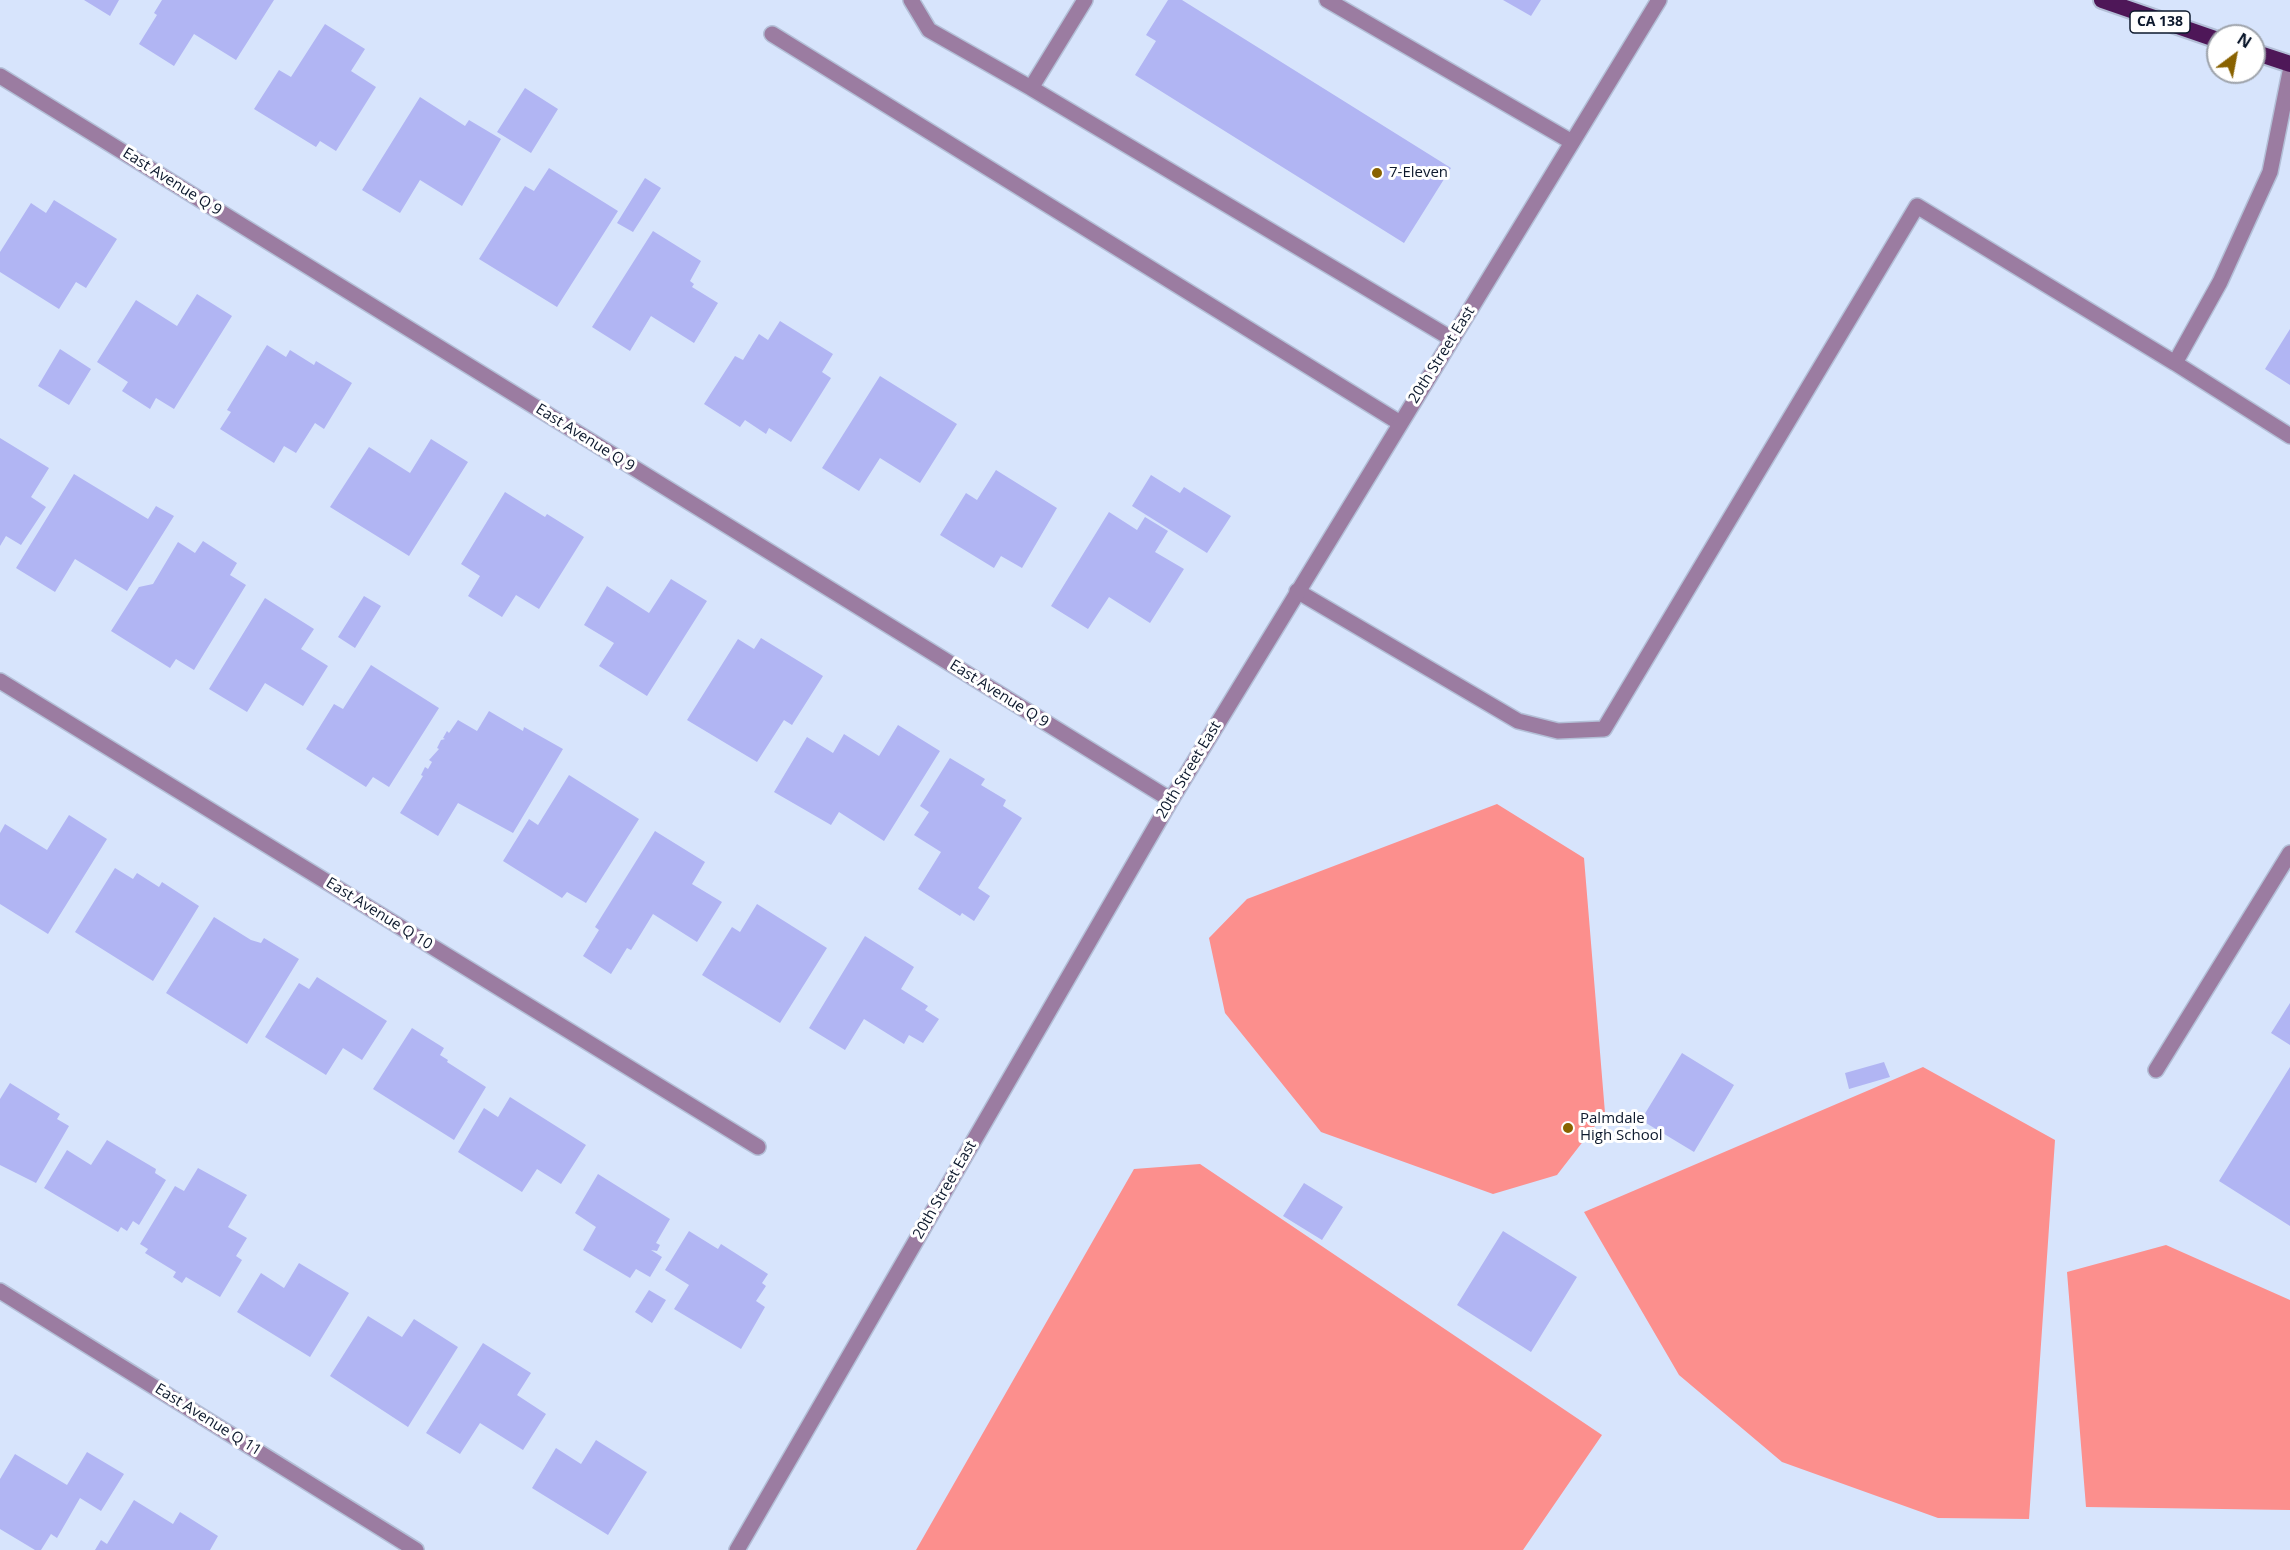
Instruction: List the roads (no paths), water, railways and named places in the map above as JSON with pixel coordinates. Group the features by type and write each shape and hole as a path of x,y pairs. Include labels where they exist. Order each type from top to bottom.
{"highway":[{"name":"CA 138","path":"2102,0 2139,7 2206,35"},
{"path":"2266,56 2290,64"}],"street":[{"path":"911,0 929,30 1452,339"},
{"path":"1030,88 1085,0"},
{"path":"1327,0 1354,7 1572,142"},
{"name":"20th Street East","path":"737,1550 1171,800 1659,0"},
{"path":"772,34 1400,423"},
{"path":"2175,363 2220,282 2270,172 2290,72"},
{"name":"East Avenue Q 9","path":"0,76 1171,800"},
{"path":"1297,591 1518,721 1558,731 1604,729 1917,206 2290,436"},
{"name":"East Avenue Q 10","path":"0,681 758,1147"},
{"path":"2156,1070 2290,853"},
{"name":"East Avenue Q 11","path":"0,1291 417,1550"}],"place":[{"name":"7-Eleven","path":"1377,173"},
{"name":"Palmdale High School","path":"1568,1128"}]}
